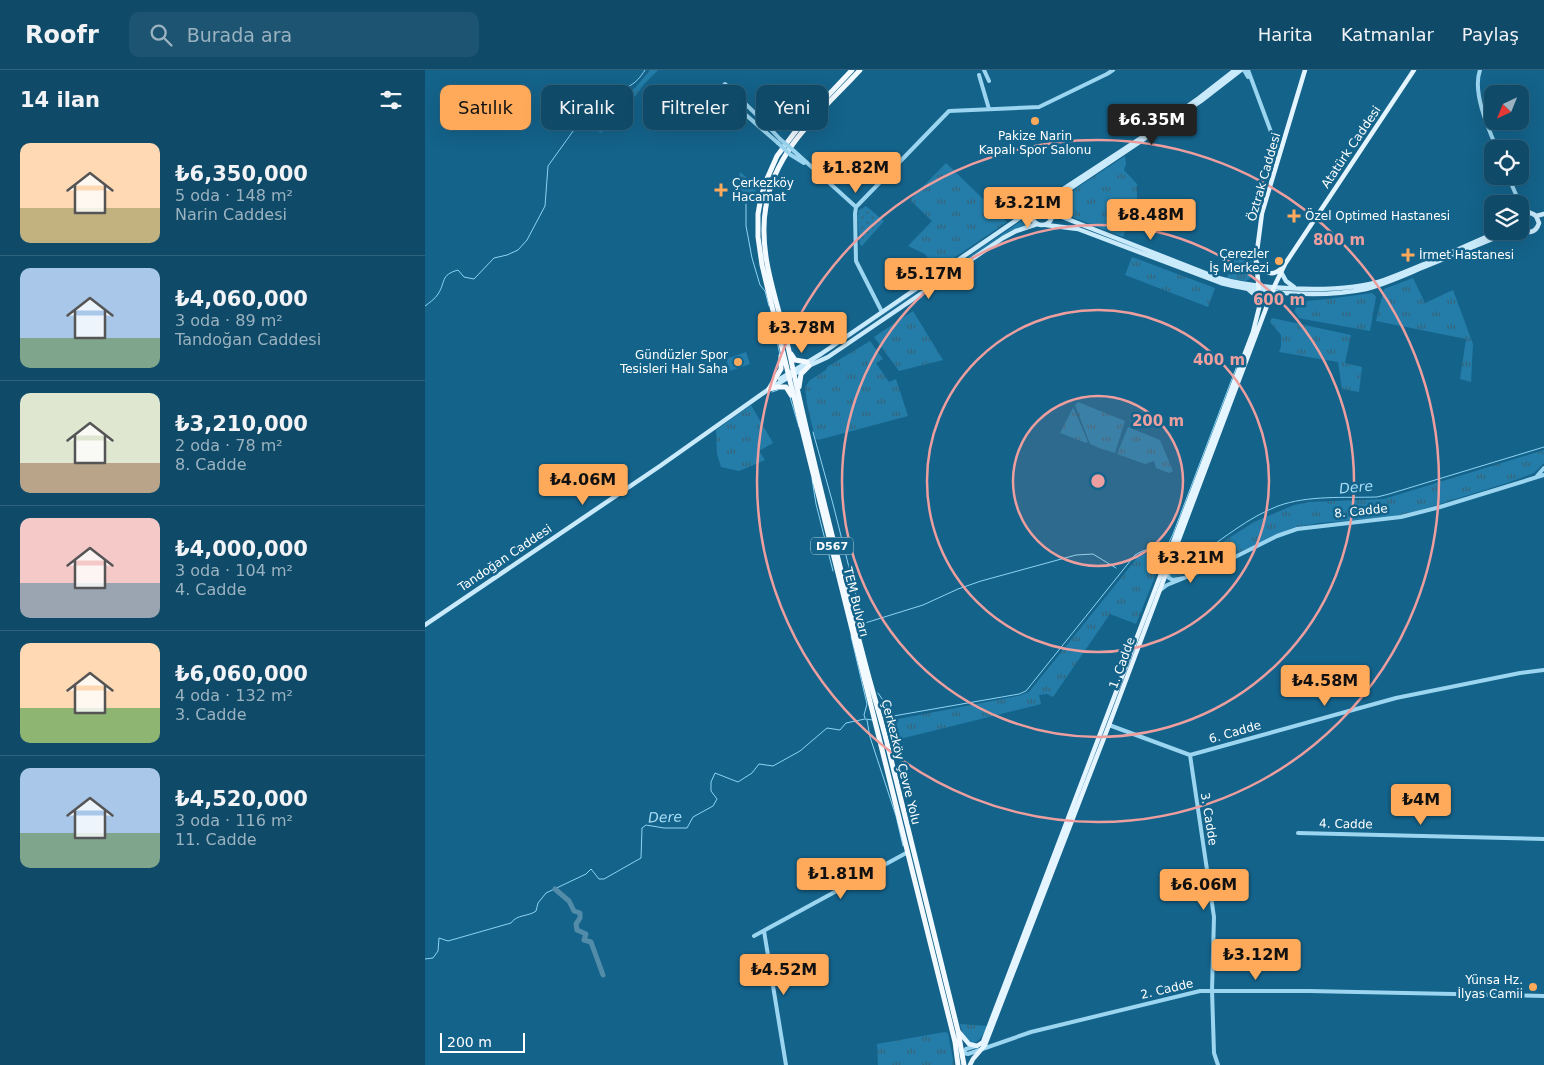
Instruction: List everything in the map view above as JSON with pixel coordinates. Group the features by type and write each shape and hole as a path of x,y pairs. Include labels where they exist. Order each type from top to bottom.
{"highway":[{"name":"D567","path":"799,400 779,335 759,250 758,214 761,197 772,168 788,140 852,70"},
{"name":"D567","path":"791,374 789,352 766,260 763,238 764,216 769,192 777,168 788,149 860,70"},
{"path":"769,389 781,369 779,335"},
{"path":"789,352 795,360 808,364 801,374 799,400"},
{"name":"TEM Bulvarı","path":"791,374 797,408 876,715"},
{"path":"769,389 786,387 797,408"},
{"name":"Çerkezköy Çevre Yolu","path":"799,400 876,715 963,1053"},
{"name":"Çerkezköy Çevre Yolu","path":"884,742 908,852"},
{"name":"D567","path":"908,852 955,1042 958,1065"},
{"name":"D567","path":"963,1053 964,1065"}],"main road":[{"path":"808,364 821,353 1165,122 1235,70"},
{"path":"1046,225 1051,221 1052,212 1058,198 1065,192 1201,101 1242,70"},
{"name":"Öztrak Caddesi","path":"1259,289 1256,262 1261,213 1305,70"},
{"name":"Atatürk Caddesi","path":"1273,289 1285,264 1415,70"},
{"path":"1037,224 1032,217 1037,207 1045,205 1052,212 1218,278 1247,287 1255,295 1259,304"},
{"path":"1529,232 1534,231 1541,222 1531,213"},
{"path":"1536,216 1544,214"},
{"path":"808,364 825,358 1003,238 1016,231 1037,224 1078,229 1221,283 1259,289 1295,288 1332,291"},
{"path":"1273,289 1285,292 1332,291 1374,284 1484,238"},
{"path":"1374,284 1489,240"},
{"path":"1256,262 1265,272 1271,274 1278,271 1285,264"},
{"path":"1247,287 1254,281 1257,271"},
{"path":"1281,272 1286,282 1295,288"},
{"name":"1. Cadde","path":"1173,548 1257,320 1259,289"},
{"name":"1. Cadde","path":"986,1045 1169,556 1273,289"},
{"path":"1268,303 1274,296 1285,292"},
{"name":"Tandoğan Caddesi","path":"425,625 808,364"},
{"name":"1. Cadde","path":"986,1045 1167,571 1169,556"},
{"path":"958,1031 969,1044 978,1048"},
{"path":"970,1065 978,1048 986,1045"}],"street":[{"path":"882,312 856,261 856,207 949,111 1039,106 1113,70"},
{"path":"1242,70 1251,81"},
{"path":"1247,70 1271,131 1278,162"},
{"path":"1480,70 1478,75 1478,104 1494,140"},
{"path":"979,75 989,109"},
{"path":"779,141 763,121 725,84 721,89 747,115 792,153 811,167 856,207"},
{"path":"821,353 825,358"},
{"path":"1537,477 1544,468"},
{"name":"8. Cadde","path":"1159,591 1167,585 1233,558 1297,528 1401,517 1544,475"},
{"path":"1167,571 1169,578 1173,580 1184,578"},
{"name":"6. Cadde","path":"1190,755 1396,698 1519,673 1544,670"},
{"path":"1109,725 1190,755"},
{"name":"3. Cadde","path":"1190,755 1214,917 1212,990 1215,1053 1218,1065"},
{"name":"4. Cadde","path":"1299,833 1544,839"},
{"path":"754,936 908,852"},
{"path":"764,930 786,1065"},
{"name":"2. Cadde","path":"986,1045 1063,1024 1212,990 1544,996"},
{"path":"955,1042 963,1053"},
{"path":"958,1056 963,1053 968,1054 978,1048"}],"green space":[{"path":"650,70 658,70 633,98 633,89"},
{"path":"1125,156 1126,164 1124,170 1137,184 1137,201 1123,237 1065,214 1063,209 1064,199 1078,187"},
{"path":"946,163 1007,222 936,270 925,254 908,246 932,221 910,200"},
{"path":"740,172 757,186 752,202 736,196"},
{"path":"866,206 884,221 862,246 860,245 857,216 859,210"},
{"path":"1030,215 1033,224 1008,232 825,354"},
{"path":"1237,253 1247,257 1252,262 1250,279 1245,281 1227,278"},
{"path":"1132,257 1215,288 1208,307 1125,275"},
{"path":"1413,278 1425,303 1453,290 1473,344 1471,382 1460,379 1466,339 1376,321 1384,289"},
{"path":"1372,293 1376,297 1370,331 1299,318 1295,312 1296,302"},
{"path":"913,311 943,360 899,371 874,337"},
{"path":"1272,318 1351,335 1345,363 1362,367 1359,392 1342,389 1338,362 1279,352 1281,335 1270,322"},
{"path":"870,341 883,359 876,363 889,382 896,379 908,416 818,440 815,438 805,387 810,380 826,370 827,367"},
{"name":"Gündüzler Spor Tesisleri Halı Saha","path":"746,352 750,364 730,371 726,359"},
{"path":"1078,402 1125,421 1115,453 1090,444 1075,405"},
{"path":"751,405 773,443 759,451 765,460 739,471 721,467 717,454 716,430"},
{"path":"1073,408 1088,442 1086,443 1060,433"},
{"path":"1128,427 1160,440 1173,471 1169,473 1156,468 1154,461 1145,464 1117,454"},
{"path":"1544,450 1544,463 1534,473 1507,483 1401,516 1319,523 1292,528 1205,568 1175,578 1171,577 1169,573 1175,558 1186,560 1201,556 1254,522 1294,505 1309,502 1384,499"},
{"path":"1149,552 1161,553 1163,557 1136,624 1110,614 1053,697 1047,694 1039,695 1041,704 900,739 893,720 1018,696 1029,692 1137,558"},
{"path":"960,1024 988,1026 980,1039 972,1043 965,1038"},
{"path":"948,1033 954,1065 878,1065 877,1044"}],"waterway":[{"path":"631,85 638,80 645,70"},
{"path":"425,306 437,296 448,274 458,270 464,277 474,279 494,258 518,250 527,240 545,206 548,166 574,130"},
{"path":"746,204 746,226 752,258 769,306"},
{"path":"773,322 780,355"},
{"path":"882,718 1019,694 1026,691 1135,555 1149,549 1164,553 1238,363"},
{"path":"772,392 778,390"},
{"path":"790,397 799,427"},
{"path":"813,432 860,611 865,623 923,605 981,581 1076,555 1093,554 1116,568"},
{"name":"Dere","path":"1176,555 1191,557 1199,555 1257,516 1290,502 1327,498 1377,497 1544,447"},
{"path":"812,479 816,504 833,571"},
{"path":"851,636 867,704 865,718"},
{"path":"878,693 887,706 890,716"},
{"name":"Dere","path":"425,959 433,958 438,951 439,938 448,941 511,923 516,918 536,911 538,903 546,893 586,874 591,869 599,879 604,879 641,858 642,828 646,825 664,828 687,828 693,817 713,806 717,799 711,791 711,782 715,773 738,782 752,773 759,764 773,766 800,751 827,728 840,730 846,723 865,719 873,720"},
{"path":"867,720 870,737 896,816 903,846"},
{"path":"555,889 569,901 574,911 580,913 580,918 576,924 577,930 586,934 584,940 591,942 603,975"}],"place":[{"name":"Pakize Narin Kapalı Spor Salonu","path":"1035,121"},
{"name":"Çerkezköy Hacamat","path":"721,190"},
{"name":"Özel Optimed Hastanesi","path":"1294,216"},
{"name":"İrmet Hastanesi","path":"1408,255"},
{"name":"Çerezler İş Merkezi","path":"1279,261"},
{"name":"Gündüzler Spor Tesisleri Halı Saha","path":"738,362"},
{"name":"Yünsa Hz. İlyas Camii","path":"1533,987"}]}
